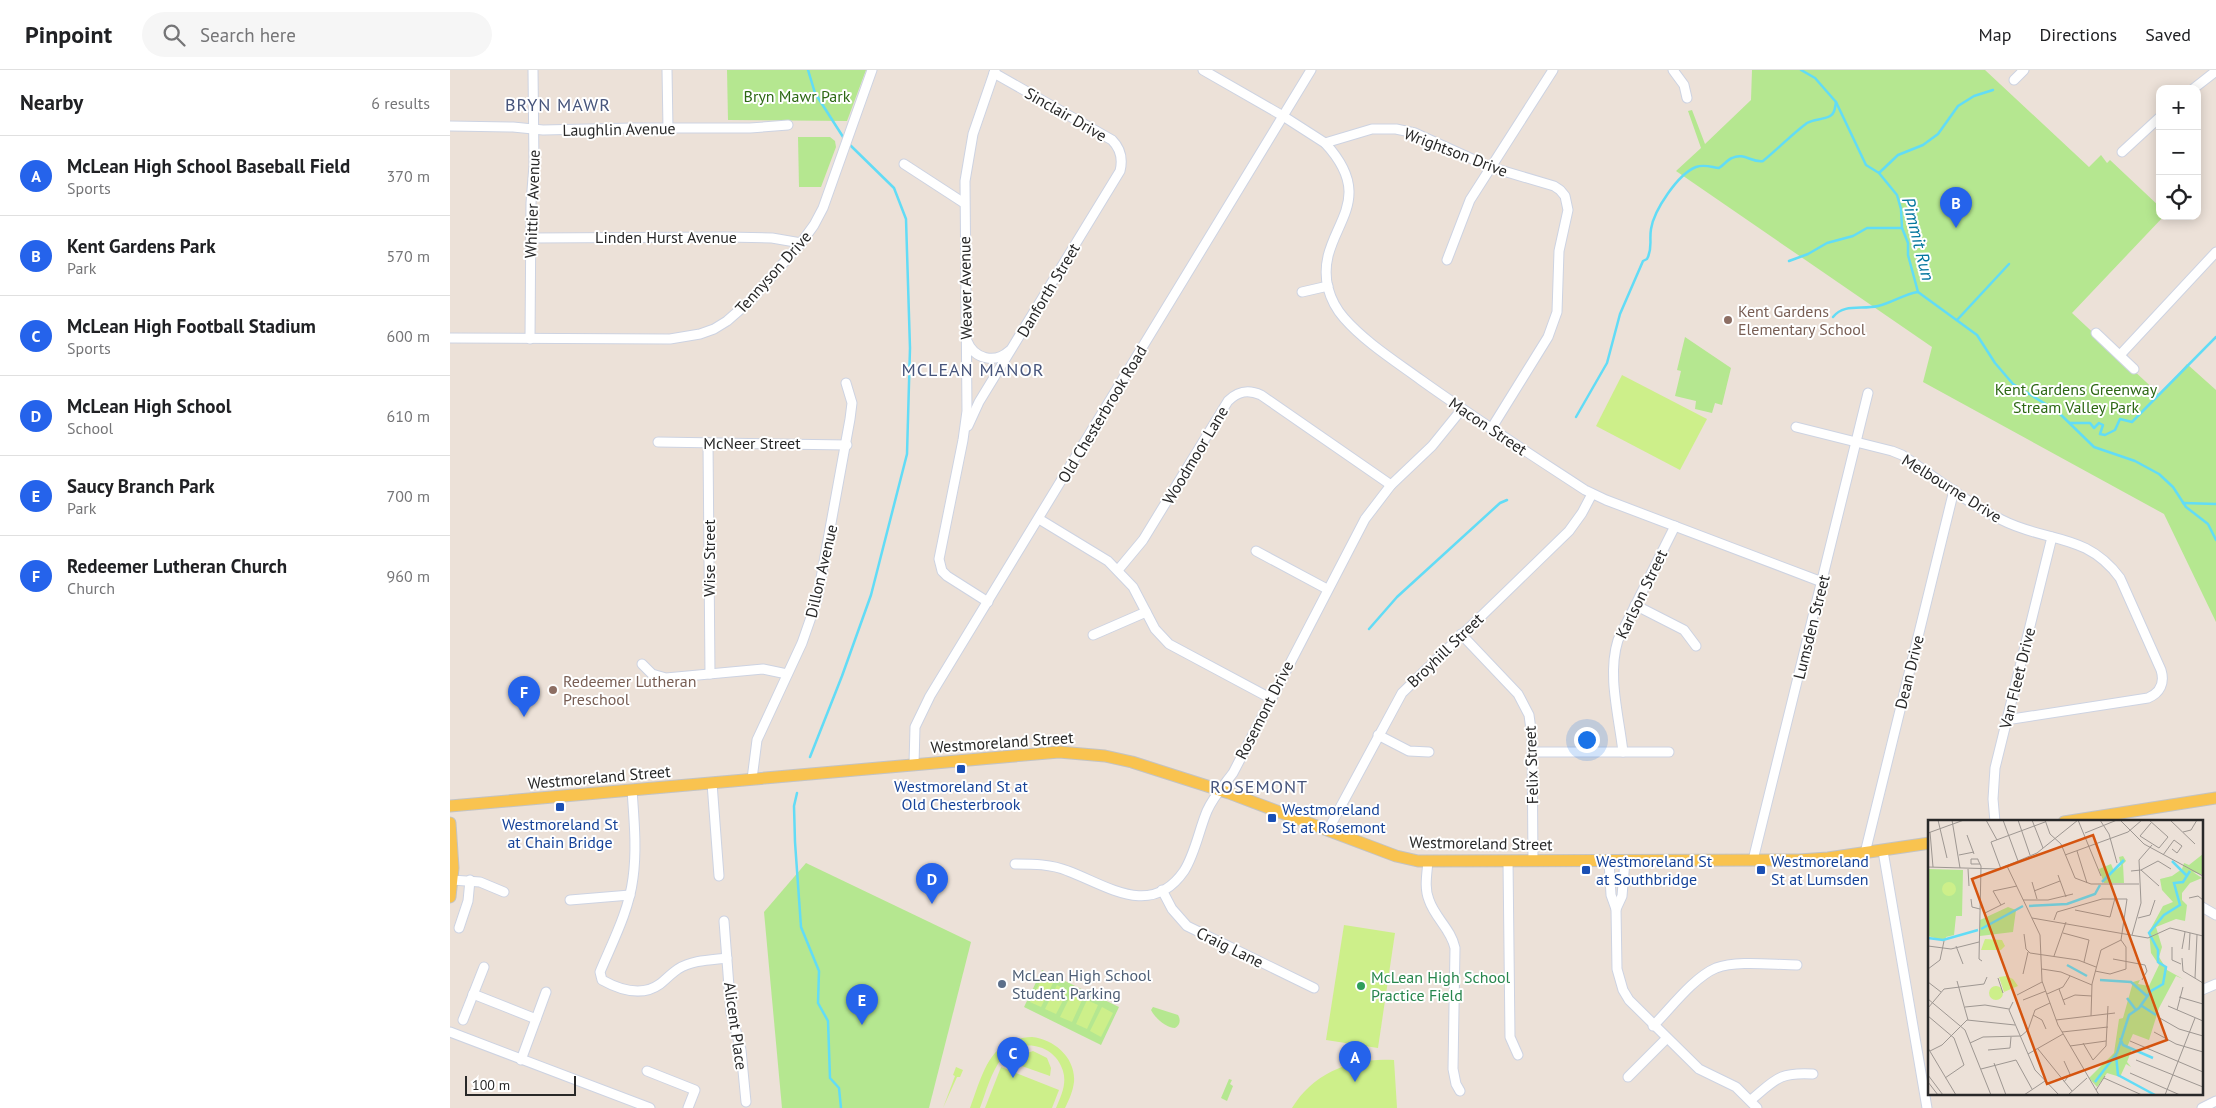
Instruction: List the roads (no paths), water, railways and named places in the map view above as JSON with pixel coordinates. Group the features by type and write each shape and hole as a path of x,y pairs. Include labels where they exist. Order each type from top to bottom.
{"main road":[{"name":"Westmoreland Street","path":"450,806 1052,752 1081,753 1125,760 1220,790 1396,856 1428,861 1813,860 1928,843"},
{"path":"2077,820 2216,798"},
{"path":"450,823 452,880 450,898"}],"street":[{"name":"Whittier Avenue","path":"530,339 534,128 533,70"},
{"path":"668,70 668,128"},
{"name":"Tennyson Drive","path":"450,338 670,339 707,332 727,321 751,300 802,243 820,215 872,70"},
{"path":"1203,70 1283,116 1325,143"},
{"name":"Old Chesterbrook Road","path":"914,764 914,742 918,718 1311,70"},
{"path":"1446,260 1468,205 1490,167 1553,70"},
{"path":"1672,70 1684,85 1688,98"},
{"path":"2014,80 2024,70"},
{"name":"Sinclair Drive","path":"995,71 1112,140 1120,151 1121,167"},
{"name":"Weaver Avenue","path":"988,602 947,576 942,571 938,559 963,440 967,411 964,203 966,173 973,134 995,71"},
{"path":"2198,85 2216,71"},
{"path":"2122,152 2156,121"},
{"name":"Laughlin Avenue","path":"450,126 750,128 788,125"},
{"name":"Wrightson Drive","path":"1325,143 1372,129 1396,129 1414,134 1490,167 1554,186 1565,196"},
{"name":"Macon Street","path":"1325,143 1343,168 1347,178 1349,199 1343,222 1328,253 1326,265 1328,286 1338,310 1351,325 1390,357 1462,409 1592,494 1822,582"},
{"path":"904,164 964,203"},
{"name":"Danforth Street","path":"963,440 980,402 1121,167"},
{"path":"1491,429 1548,337 1554,324 1558,299 1559,251 1568,210 1565,196 1573,190"},
{"name":"Linden Hurst Avenue","path":"531,238 735,237 772,238 802,243"},
{"path":"2120,355 2216,252"},
{"path":"1302,292 1328,286"},
{"path":"2096,333 2134,368"},
{"path":"966,338 973,350 984,357 999,357 1012,348"},
{"name":"Dillon Avenue","path":"752,779 757,740 805,635 820,591 847,445 852,403 846,383"},
{"name":"Woodmoor Lane","path":"1118,570 1143,540 1228,401 1239,393 1252,392 1261,395 1391,485"},
{"name":"Lumsden Street","path":"1753,860 1868,393"},
{"name":"Rosemont Drive","path":"1015,864 1036,864 1066,870 1110,890 1131,896 1142,896 1162,890 1184,871 1208,808 1233,773 1360,525 1391,485 1432,446 1462,409"},
{"name":"Melbourne Drive","path":"1796,427 1902,455 2004,522 2071,541 2094,552 2109,564 2120,578 2161,670 2163,681 2161,694 2148,698 2006,720"},
{"name":"McNeer Street","path":"658,442 847,445"},
{"name":"Wise Street","path":"708,443 710,674"},
{"name":"Dean Drive","path":"1865,853 1954,490"},
{"name":"Broyhill Street","path":"1328,830 1402,693 1569,531 1582,513 1592,494"},
{"path":"1039,519 1118,570 1133,587 1155,629 1169,644 1270,698"},
{"name":"Karlson Street","path":"1623,752 1613,661 1618,640 1675,526"},
{"name":"Van Fleet Drive","path":"1995,820 1994,776 2006,720 2052,537"},
{"path":"1256,551 1327,589"},
{"path":"1635,605 1684,630 1696,646"},
{"path":"1093,635 1146,612"},
{"name":"Felix Street","path":"1461,634 1505,680 1524,704 1531,726 1533,861"},
{"path":"642,664 658,677 763,669 787,674"},
{"path":"1378,735 1409,751 1428,752"},
{"path":"1532,752 1670,752"},
{"path":"712,783 719,876"},
{"path":"632,790 635,848 633,879 630,895 600,972 602,980 619,988 642,992 659,985 676,970 687,965 698,961 727,958"},
{"path":"1883,850 1926,1079 1927,1108"},
{"path":"1428,861 1426,887 1429,902 1451,936 1455,948 1453,1069 1456,1084 1460,1091"},
{"path":"1508,861 1510,1037 1518,1056"},
{"path":"1609,861 1611,895 1616,909 1617,968 1619,979 1629,1000 1666,1039 1699,1069 1731,1084 1751,1100 1757,1108"},
{"path":"1616,909 1622,896 1625,861"},
{"path":"452,880 480,882 504,892"},
{"path":"459,928 468,901 470,880"},
{"name":"Craig Lane","path":"1162,890 1172,909 1187,926 1314,988"},
{"path":"570,900 630,895"},
{"path":"2204,908 2216,915"},
{"name":"Alicent Place","path":"724,921 731,1013 741,1050 746,1102"},
{"path":"1653,1026 1700,978 1716,968 1731,965 1797,965"},
{"path":"463,1020 484,967"},
{"path":"2204,989 2216,984"},
{"path":"522,1060 546,992"},
{"path":"473,994 536,1019"},
{"path":"450,1032 650,1108"},
{"path":"1628,1077 1666,1039"},
{"path":"647,1071 695,1090 688,1108"},
{"path":"1751,1100 1778,1077 1785,1074 1813,1074"},
{"path":"2202,1108 2216,1101"}],"waterway":[{"path":"808,70 815,93 845,140"},
{"name":"Pimmit Run","path":"1801,70 1815,78 1836,102 1866,165 1879,173 1897,195 1901,209 1902,228 1908,243 1908,255 1918,292 1977,335 1995,363 2013,384 2057,411 2094,447 2135,461 2159,474 2173,487 2186,507 2208,524 2216,540"},
{"path":"1879,173 1898,155 1923,145 1938,134 1958,106 1974,96 1993,90"},
{"path":"1576,417 1607,363 1620,314 1643,261 1649,255 1653,221 1662,203 1675,185 1689,171 1699,166 1719,168 1736,156 1763,161 1807,123 1832,115 1836,102"},
{"path":"810,757 871,595 907,454 910,348 906,219 894,188 849,144"},
{"path":"1789,261 1808,254 1827,243 1853,236 1867,228 1902,228"},
{"path":"1957,320 2009,264"},
{"path":"1833,317 1848,308 1878,306 1918,292"},
{"path":"2070,423 2090,423 2094,428 2099,423 2103,425 2100,434 2105,435 2115,430 2120,419 2132,422 2216,337"},
{"path":"1369,629 1397,597 1500,503 1507,500"},
{"path":"2183,503 2216,504"},
{"path":"797,793 794,806 795,842 801,927 819,971 818,1003 828,1021 830,1078 839,1088 841,1108"}],"place":[{"name":"Kent Gardens Park","path":"1956,228"},
{"name":"Kent Gardens Elementary School","path":"1728,320"},
{"name":"Redeemer Lutheran Preschool","path":"553,690"},
{"name":"Redeemer Lutheran Church","path":"524,717"},
{"name":"Westmoreland St at Old Chesterbrook","path":"961,769"},
{"name":"Westmoreland St at Chain Bridge","path":"560,807"},
{"name":"Westmoreland St at Rosemont","path":"1272,818"},
{"name":"Westmoreland St at Southbridge","path":"1586,870"},
{"name":"Westmoreland St at Lumsden","path":"1761,870"},
{"name":"McLean High School","path":"932,904"},
{"name":"McLean High School Student Parking","path":"1002,984"},
{"name":"McLean High School Practice Field","path":"1361,986"},
{"name":"Saucy Branch Park","path":"862,1025"},
{"name":"McLean High Football Stadium","path":"1013,1078"},
{"name":"McLean High School Baseball Field","path":"1355,1082"}],"district":[{"name":"BRYN MAWR","path":"558,105"},
{"name":"MCLEAN MANOR","path":"973,370"},
{"name":"ROSEMONT","path":"1259,787"}],"park label":[{"name":"Bryn Mawr Park","path":"797,96"},
{"name":"Kent Gardens Greenway Stream Valley Park","path":"2076,398"}]}
